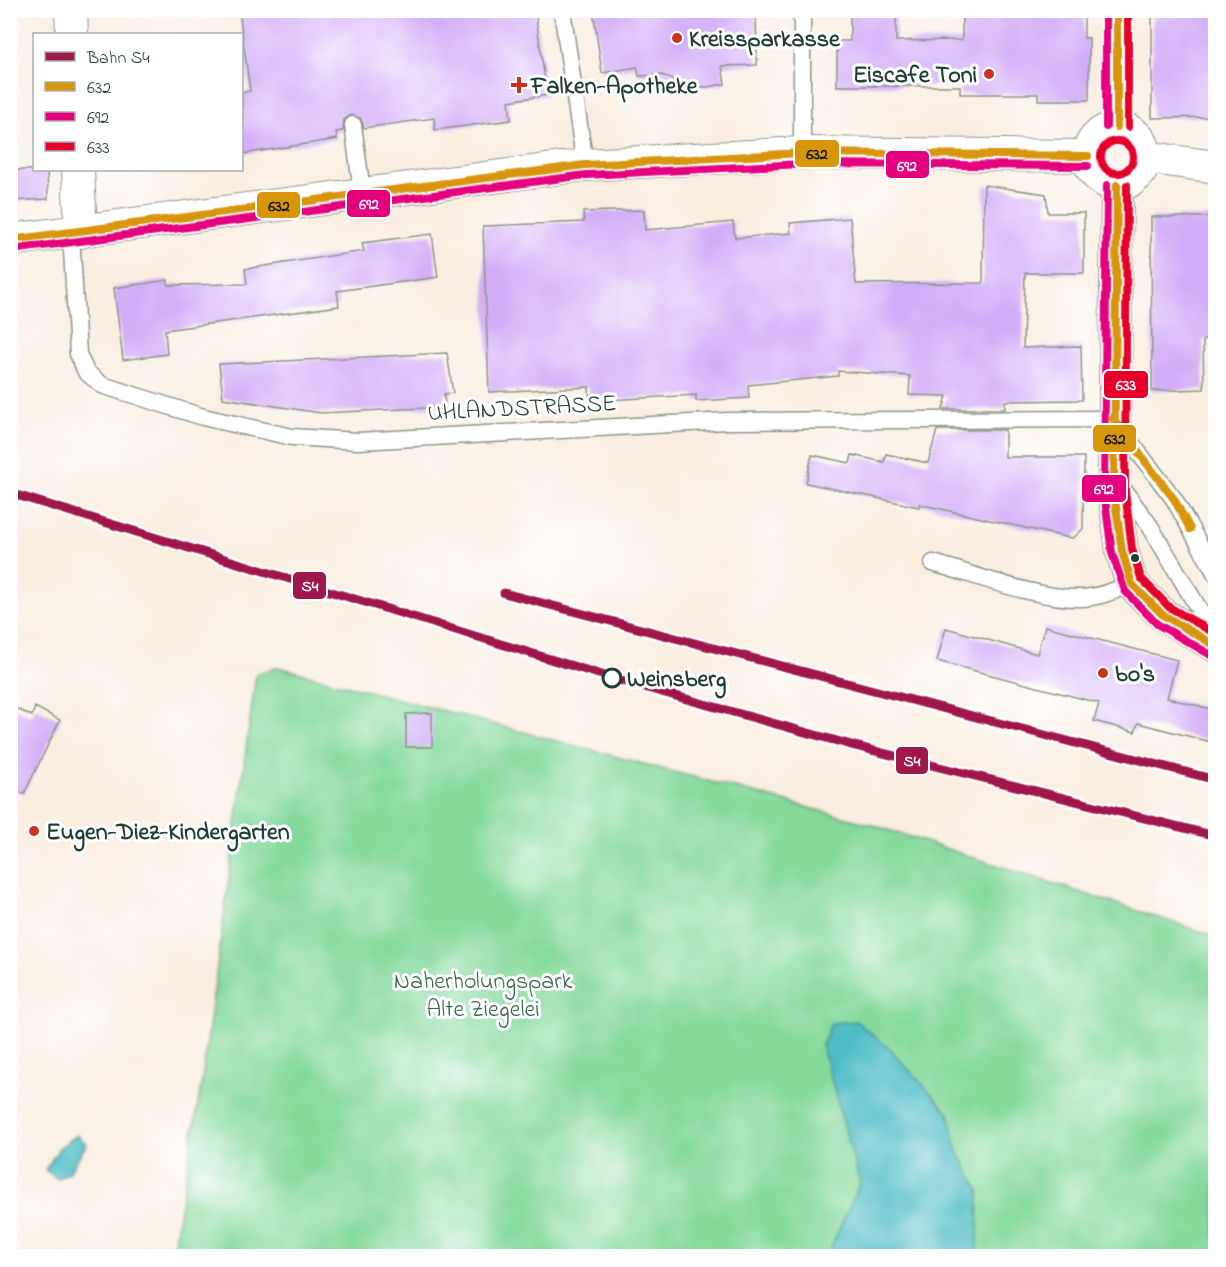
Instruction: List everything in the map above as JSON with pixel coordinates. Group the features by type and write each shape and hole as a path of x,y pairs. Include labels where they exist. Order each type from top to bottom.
{"street":[{"path":"71,10 72,33"},
{"path":"1117,10 1117,127"},
{"path":"1117,127 1131,132 1142,142 1145,157 1141,171 1131,181 1117,185 1102,181 1092,170 1088,156 1092,141 1103,131 1117,127"},
{"path":"10,240 362,192 585,165 802,153 1088,156"},
{"path":"1145,157 1215,166"},
{"path":"76,232 78,171"},
{"path":"1117,185 1113,419 1114,477 1122,551 1132,584 1163,615 1215,646"}],"lane":[{"path":"562,10 585,165"},
{"path":"802,10 802,153"},
{"path":"353,125 362,192"},
{"name":"UHLANDSTRASSE","path":"76,232 78,354 86,372 102,385 203,417 292,437 358,441 727,421 1113,419"},
{"path":"1113,419 1174,499 1215,574"},
{"path":"1114,477 1150,526 1215,638"},
{"path":"933,563 1041,593 1081,598 1105,595 1132,584"}],"green space":[{"name":"Naherholungspark Alte Ziegelei","path":"278,667 870,824 1215,936 1215,1256 172,1256 202,1080 256,674"}],"water":[{"path":"856,1021 889,1048 949,1113 957,1150 979,1190 978,1256 827,1256 860,1183 822,1046 831,1023"},
{"path":"77,1135 87,1144 69,1172 58,1179 45,1170 59,1148"}],"building":[{"path":"239,10 535,10 547,95 509,101 511,120 435,130 434,118 364,128 361,118 351,115 344,120 343,131 336,132 337,139 243,154 243,93 250,91"},
{"name":"Kreissparkasse","path":"593,10 756,10 757,65 722,66 725,84 708,87 687,86 662,75 639,76 637,67 602,73"},
{"path":"850,10 896,10 896,41 962,40 962,10 1084,10 1084,38 1089,38 1089,100 1038,100 1038,94 960,94 960,86 837,86 837,41 850,41"},
{"path":"1152,10 1215,10 1215,117 1152,118"},
{"path":"10,170 47,171 48,199 10,201"},
{"path":"984,185 1046,194 1048,213 1084,213 1084,273 1025,273 1023,348 1081,346 1082,400 1005,401 1005,409 943,409 947,396 909,395 910,376 838,371 838,376 748,385 749,398 696,401 696,395 590,401 589,387 489,392 483,226 584,222 583,212 644,210 645,230 733,222 735,238 791,233 790,223 850,218 856,284 983,283"},
{"path":"1151,217 1215,217 1215,339 1203,340 1204,389 1152,391"},
{"path":"432,234 438,277 337,291 339,306 165,330 167,354 123,360 114,288 168,280 168,285 247,284 245,269 364,251 362,243"},
{"path":"447,353 453,393 444,394 445,407 321,413 223,398 219,364"},
{"path":"937,430 1005,430 1005,457 1084,457 1083,529 1073,538 1065,537 919,504 919,507 806,483 812,455 850,463 852,455 884,462 886,454 928,463"},
{"name":"bo's","path":"1045,626 1177,660 1167,698 1215,710 1215,743 1138,723 1135,732 1094,721 1099,703 937,661 946,628 1037,654"},
{"path":"10,706 32,716 35,707 60,720 24,794 10,788 10,774 15,761 10,759"},
{"path":"432,713 432,747 406,747 406,714"}],"rail line":[{"name":"S4","path":"10,493 615,679 855,746 1216,836"},
{"name":"S4","path":"504,593 1216,780"}],"transit line":[{"name":"692","path":"1106,10 1106,127"},
{"name":"632","path":"1117,10 1117,127"},
{"name":"633","path":"1128,10 1128,127"},
{"name":"633","path":"1117,141 1129,145 1133,157 1129,169 1117,173 1105,169 1101,157 1105,145 1117,141"},
{"name":"632","path":"10,240 585,165 802,153 1088,156"},
{"name":"692","path":"11,250 586,175 802,164 1088,166"},
{"name":"692","path":"1107,185 1104,492 1112,553 1125,591 1157,624 1211,655"},
{"name":"632","path":"1117,185 1114,492 1122,551 1132,584 1163,615 1216,646"},
{"name":"633","path":"1127,185 1125,491 1132,549 1141,578 1169,607 1216,634"},
{"name":"632","path":"1113,419 1174,499 1190,529"}],"place":[{"name":"Kreissparkasse","path":"677,38"},
{"name":"Eiscafe Toni","path":"989,74"},
{"name":"Falken-Apotheke","path":"519,85"},
{"name":"bo's","path":"1103,673"},
{"name":"Weinsberg","path":"612,678"},
{"name":"Eugen-Diez-Kindergarten","path":"34,831"}]}
